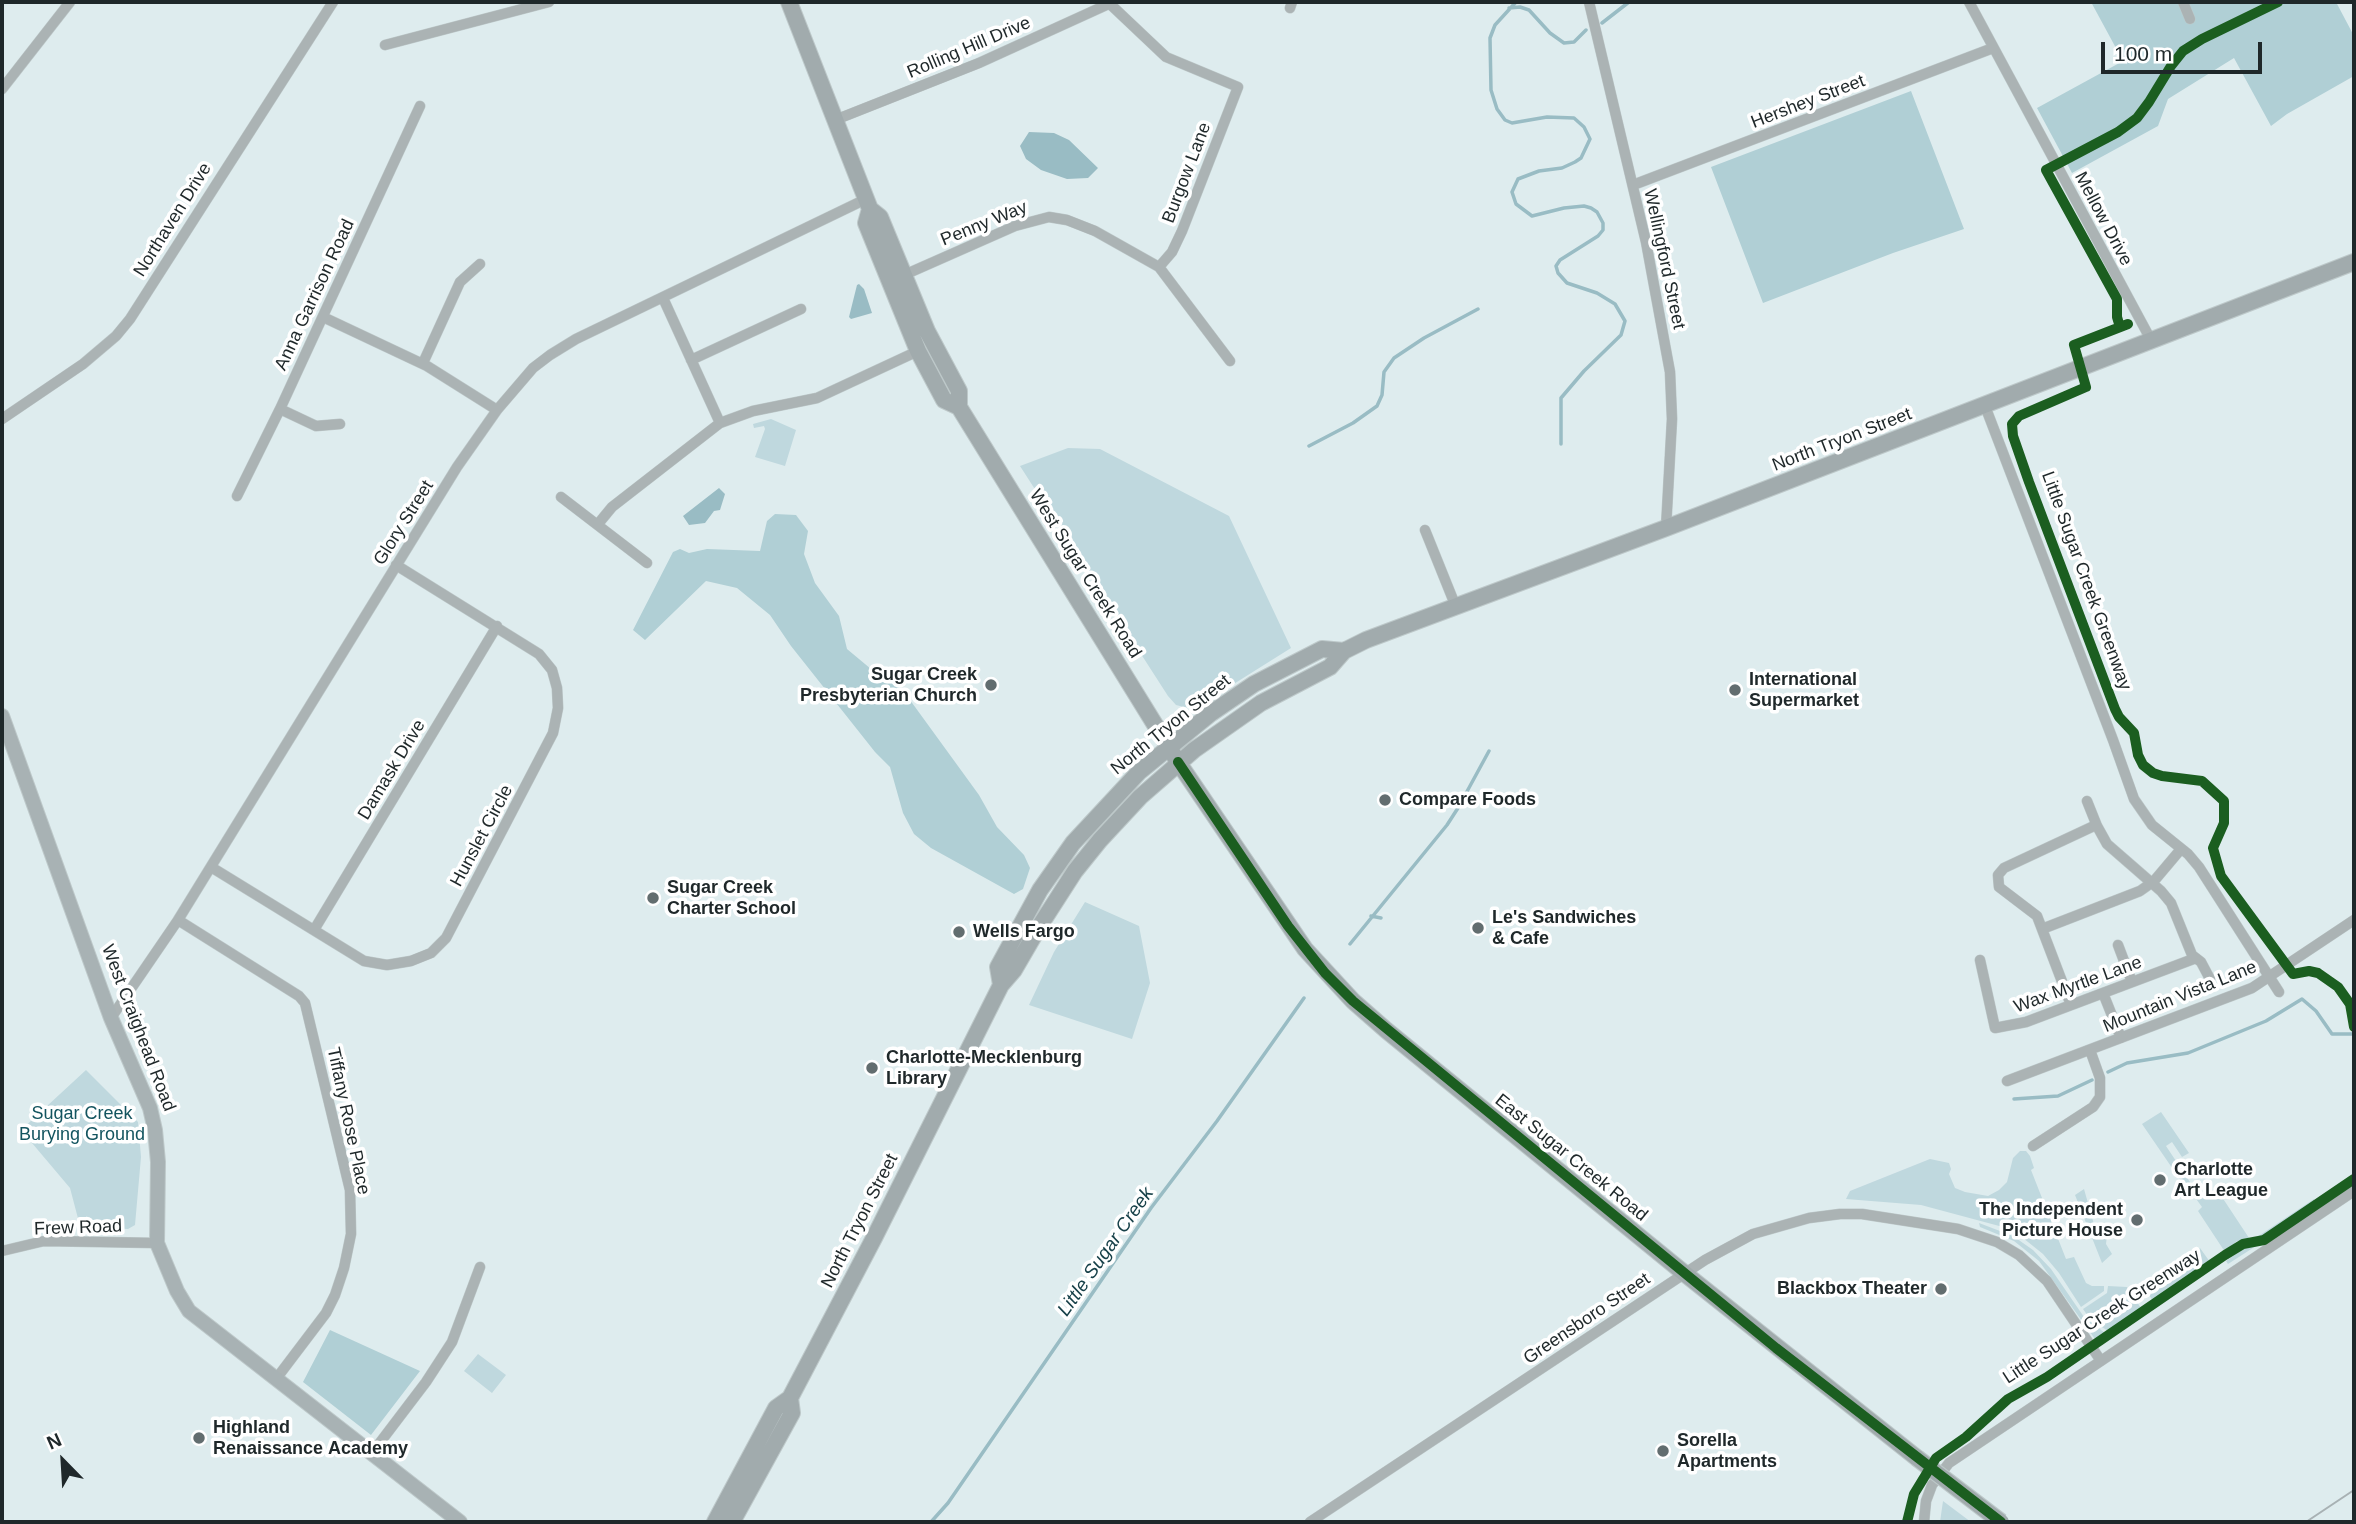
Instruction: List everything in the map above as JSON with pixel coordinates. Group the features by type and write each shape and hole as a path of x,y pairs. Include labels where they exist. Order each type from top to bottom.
{"main road":[{"name":"West Sugar Creek Road","path":"789,2 868,204 880,217 928,331 959,391 958,407"},
{"name":"West Sugar Creek Road","path":"868,204 866,223 918,351 944,400 958,407 1178,762"},
{"name":"North Tryon Street","path":"715,1522 776,1408 790,1398 1001,985 1014,970 1075,870 1123,814 1178,762 1261,703 1330,667 1344,651 1366,640 1985,406 2354,262"},
{"name":"North Tryon Street","path":"1001,985 998,967 1022,919 1073,843 1118,793 1231,698 1321,649 1344,651"},
{"name":"East Sugar Creek Road","path":"1178,762 1290,929 1325,973 1353,1001 1684,1273 2001,1522"},
{"name":"North Tryon Street","path":"732,1522 792,1413 790,1398"}],"street":[{"path":"2,89 70,2"},
{"name":"Northaven Drive","path":"2,419 83,364 116,336 332,2"},
{"path":"385,45 549,2"},
{"name":"Wellingford Street","path":"1590,2 1633,185 1670,372 1672,419 1666,528"},
{"name":"Mellow Drive","path":"1969,2 2151,340"},
{"path":"2183,2 2190,19"},
{"name":"Rolling Hill Drive","path":"835,120 979,63 1112,3"},
{"name":"Burgow Lane","path":"1112,3 1166,57 1238,87 1182,231 1172,252 1158,267"},
{"name":"Hershey Street","path":"1633,185 1993,48"},
{"name":"Anna Garrison Road","path":"237,496 420,106"},
{"name":"Glory Street","path":"111,1018 178,920 457,467 497,410 533,368 576,339 868,204"},
{"name":"Penny Way","path":"904,275 1015,226 1049,217 1067,220 1095,231 1158,267 1230,362"},
{"path":"423,363 460,282 480,264"},
{"path":"663,298 720,423"},
{"path":"691,360 801,309"},
{"path":"323,317 423,363 497,410"},
{"path":"598,524 612,507 720,423 753,411 817,398 918,351"},
{"path":"1985,406 2134,799 2152,825 2199,867 2279,992"},
{"path":"280,409 316,426 340,424"},
{"path":"561,497 648,563"},
{"path":"1425,530 1456,607"},
{"name":"Hunslet Circle","path":"211,867 365,961 387,965 411,961 431,953 446,938 553,733 558,708 557,688 552,670 539,654 396,565"},
{"name":"Damask Drive","path":"314,930 497,626"},
{"name":"West Craighead Road","path":"2,716 6,738 57,863 111,1018 150,1108 158,1162 157,1243 172,1280 189,1311 460,1522"},
{"path":"2087,801 2096,825 2114,851 2171,903 2192,955 2205,968 2210,979"},
{"path":"2071,1005 2033,911 1999,887 1998,875 2004,868 2096,825"},
{"path":"2042,929 2134,894 2151,883 2181,849"},
{"name":"Tiffany Rose Place","path":"178,920 299,996 305,1003 350,1190 348,1252 335,1295 326,1313 276,1379"},
{"name":"Mountain Vista Lane","path":"2007,1081 2252,988 2354,920"},
{"path":"2118,945 2132,982"},
{"name":"Wax Myrtle Lane","path":"1980,960 1995,1028 2026,1023 2196,958"},
{"path":"2104,993 2121,1038"},
{"path":"2033,1146 2092,1107 2100,1097 2102,1086 2090,1050"},
{"path":"1924,1522 1926,1501 1932,1485 1949,1463 2354,1191"},
{"name":"Greensboro Street","path":"1310,1522 1684,1273 1753,1234 1810,1218 1863,1214 1958,1229 1997,1242 2020,1255 2036,1270 2063,1302 2101,1360"},
{"name":"Frew Road","path":"2,1251 44,1241 63,1240 157,1243"},
{"path":"372,1452 426,1382 452,1342 480,1267"}],"green space":[{"path":"771,419 796,430 785,466 755,457 765,429 764,426 754,428 753,424"},
{"path":"1068,448 1100,449 1229,516 1291,648 1197,707 1176,705 1020,466"},
{"path":"1085,902 1139,926 1150,983 1132,1039 1029,1005 1054,952"},
{"name":"Sugar Creek Burying Ground","path":"86,1070 138,1122 141,1157 135,1225 128,1229 80,1226 70,1188 21,1130"},
{"path":"2161,1112 2189,1153 2182,1157 2172,1142 2166,1146 2200,1197 2216,1188 2251,1241 2314,1199 2315,1208 2228,1264 2226,1261 2246,1247 2242,1241 2237,1241 2225,1252 2198,1211 2202,1207 2194,1196 2192,1197 2142,1124"},
{"path":"2020,1151 2026,1151 2030,1156 2034,1168 2031,1170 2066,1259 2074,1257 2086,1283 2104,1286 2104,1291 2081,1307 2043,1254 2003,1227 1921,1205 1846,1199 1850,1191 1930,1159 1949,1163 1949,1174 1955,1188 1988,1196 2007,1182 2013,1158"},
{"path":"2084,1189 2095,1228 2107,1235 2106,1244 2112,1254 2102,1263 2075,1195"},
{"path":"1979,1223 2013,1236 2033,1250 2051,1269 2084,1317 2105,1333 2095,1339 2039,1261 2014,1241 1980,1227"},
{"path":"2200,1248 2210,1262 2153,1301 2143,1286"},
{"path":"2108,1286 2127,1287 2141,1308 2108,1331 2090,1319 2083,1309 2107,1293"},
{"path":"478,1354 506,1375 492,1393 464,1371"},
{"path":"1943,1501 1971,1522 1940,1522"}],"shaded area":[{"path":"2091,2 2336,2 2354,36 2354,76 2271,126 2234,58 2168,99 2158,126 2072,173 2037,108 2123,61"},
{"path":"1911,91 1964,229 1763,303 1711,167"},
{"path":"1029,132 1054,133 1069,140 1098,168 1088,178 1067,179 1041,170 1026,159 1020,146"},
{"path":"859,284 864,289 872,313 851,319 849,317"},
{"path":"719,488 725,494 720,510 714,511 705,523 689,525 683,516"},
{"path":"775,514 796,515 808,531 804,554 815,583 839,616 847,649 902,689 979,795 997,827 1024,855 1030,868 1023,889 1014,894 931,848 914,834 903,813 890,767 875,752 791,646 770,615 737,588 706,581 645,640 633,630 673,552 680,549 689,553 707,549 760,551 767,521"},
{"path":"330,1330 420,1371 371,1435 303,1382"}],"waterway":[{"name":"Little Sugar Creek","path":"1516,2 1495,25 1490,38 1491,90 1497,109 1505,120 1512,123 1547,117 1574,118 1584,127 1590,139 1581,158 1575,162 1518,179 1512,192 1516,204 1532,216 1584,206 1597,212 1603,223 1603,230 1560,260 1556,266 1558,273 1567,283 1597,293 1615,304 1625,321 1621,335 1561,398 1561,444"},
{"name":"Little Sugar Creek","path":"1602,23 1629,2"},
{"name":"Little Sugar Creek","path":"1509,8 1529,10 1550,33 1564,43 1574,42 1586,30"},
{"path":"1309,446 1353,423 1377,406 1382,395 1384,372 1394,358 1424,338 1478,309"},
{"name":"Little Sugar Creek","path":"1350,944 1447,825 1489,751"},
{"path":"1371,916 1381,918"},
{"name":"Little Sugar Creek","path":"931,1522 948,1503 1151,1208 1217,1121 1304,998"},
{"path":"2108,1072 2127,1063 2188,1053 2266,1021 2302,999 2316,1011 2332,1034 2354,1034"},
{"path":"2014,1099 2058,1096 2092,1080"}],"tram line":[{"path":"2306,1522 2354,1490"}],"cycle path":[{"path":"2120,327 2117,299 2046,170 2118,132 2137,118 2183,51 2278,2"},
{"name":"Little Sugar Creek Greenway","path":"2128,324 2074,345 2086,387 2019,416 2012,424 2013,436 2115,709 2134,733 2138,755 2143,765 2162,776 2202,781 2224,801 2224,823 2213,848 2221,876 2293,974 2309,971 2318,973 2338,987 2350,1004 2354,1027"},
{"path":"1178,762 1288,926 1325,973 1353,1001 1776,1348 2001,1522"},
{"name":"Little Sugar Creek Greenway","path":"1907,1522 1914,1494 1936,1458 1966,1437 2008,1399 2047,1377 2225,1255 2243,1244 2264,1240 2354,1179"}],"place":[{"name":"Sugar Creek Presbyterian Church","path":"991,685"},
{"name":"International Supermarket","path":"1735,690"},
{"name":"Compare Foods","path":"1385,800"},
{"name":"Sugar Creek Charter School","path":"653,898"},
{"name":"Le's Sandwiches & Cafe","path":"1478,928"},
{"name":"Wells Fargo","path":"959,932"},
{"name":"Charlotte-Mecklenburg Library","path":"872,1068"},
{"name":"Charlotte Art League","path":"2160,1180"},
{"name":"The Independent Picture House","path":"2137,1220"},
{"name":"Blackbox Theater","path":"1941,1289"},
{"name":"Highland Renaissance Academy","path":"199,1438"},
{"name":"Sorella Apartments","path":"1663,1451"}]}
